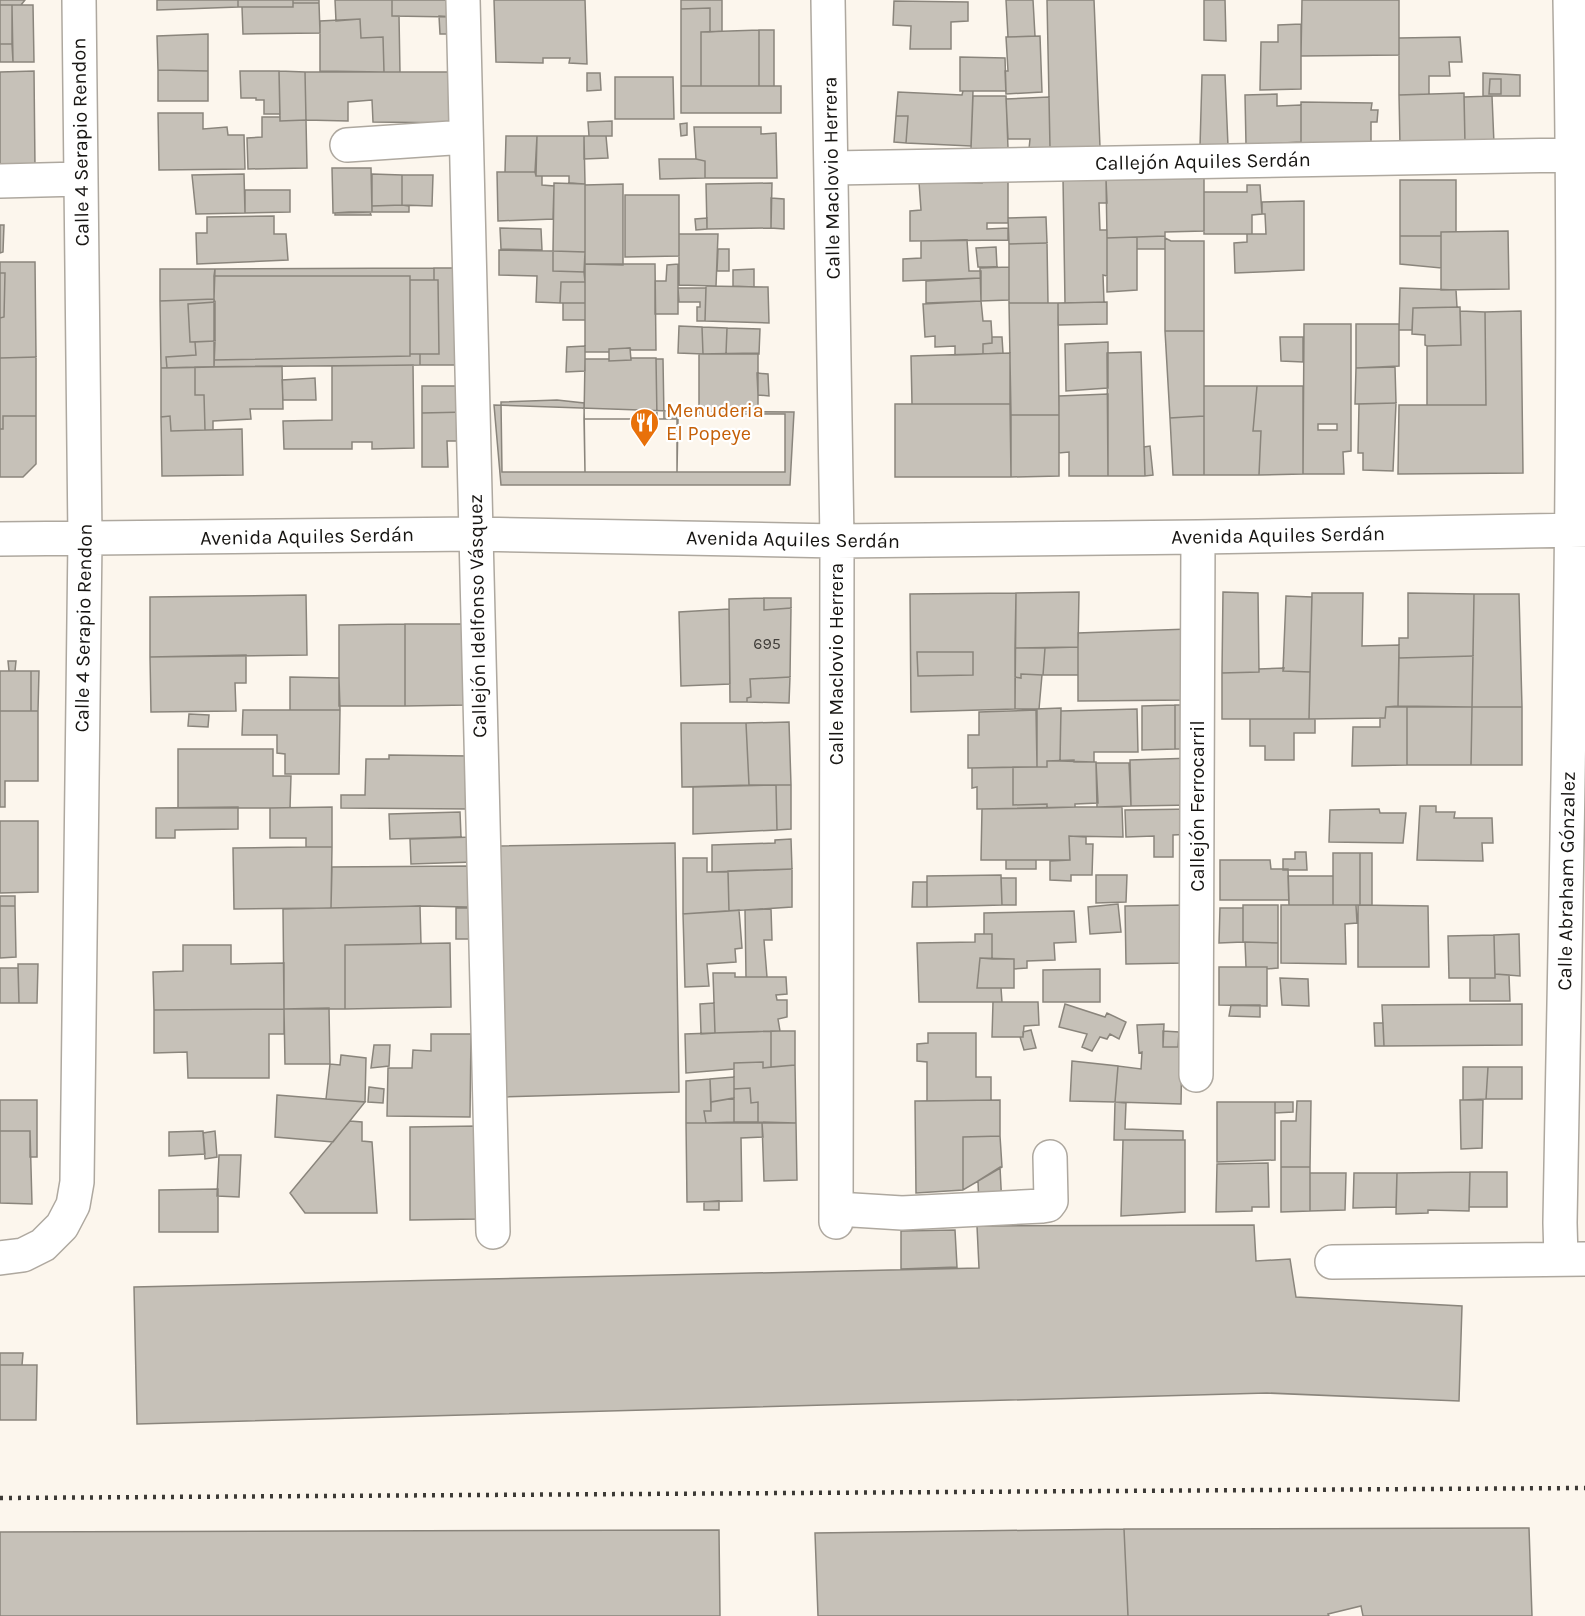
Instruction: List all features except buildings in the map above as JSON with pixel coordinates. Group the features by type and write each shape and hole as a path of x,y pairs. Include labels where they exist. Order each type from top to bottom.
{"street":[{"name":"Calle 4 Serapio Rendon","path":"0,1258 23,1255 43,1245 62,1226 73,1205 77,1182 85,539 79,0"},
{"name":"Callejón Idelfonso Vásquez","path":"463,0 493,1232"},
{"name":"Calle Maclovio Herrera","path":"828,0 837,541 836,1216 1048,1205 1051,1201 1050,1157"},
{"name":"Calle Abraham Gónzalez","path":"1570,0 1578,530 1560,1211 1573,1259"},
{"path":"347,145 466,137"},
{"name":"Callejón Aquiles Serdán","path":"832,168 1573,155"},
{"path":"0,181 81,179"},
{"name":"Avenida Aquiles Serdán","path":"0,539 475,534 837,541 1578,530"},
{"name":"Callejón Ferrocarril","path":"1196,1075 1198,537"},
{"path":"1332,1262 1573,1259"}],"railway":[{"path":"0,1498 1585,1488"}],"place":[{"name":"Menuderia El Popeye","path":"645,448"}]}
